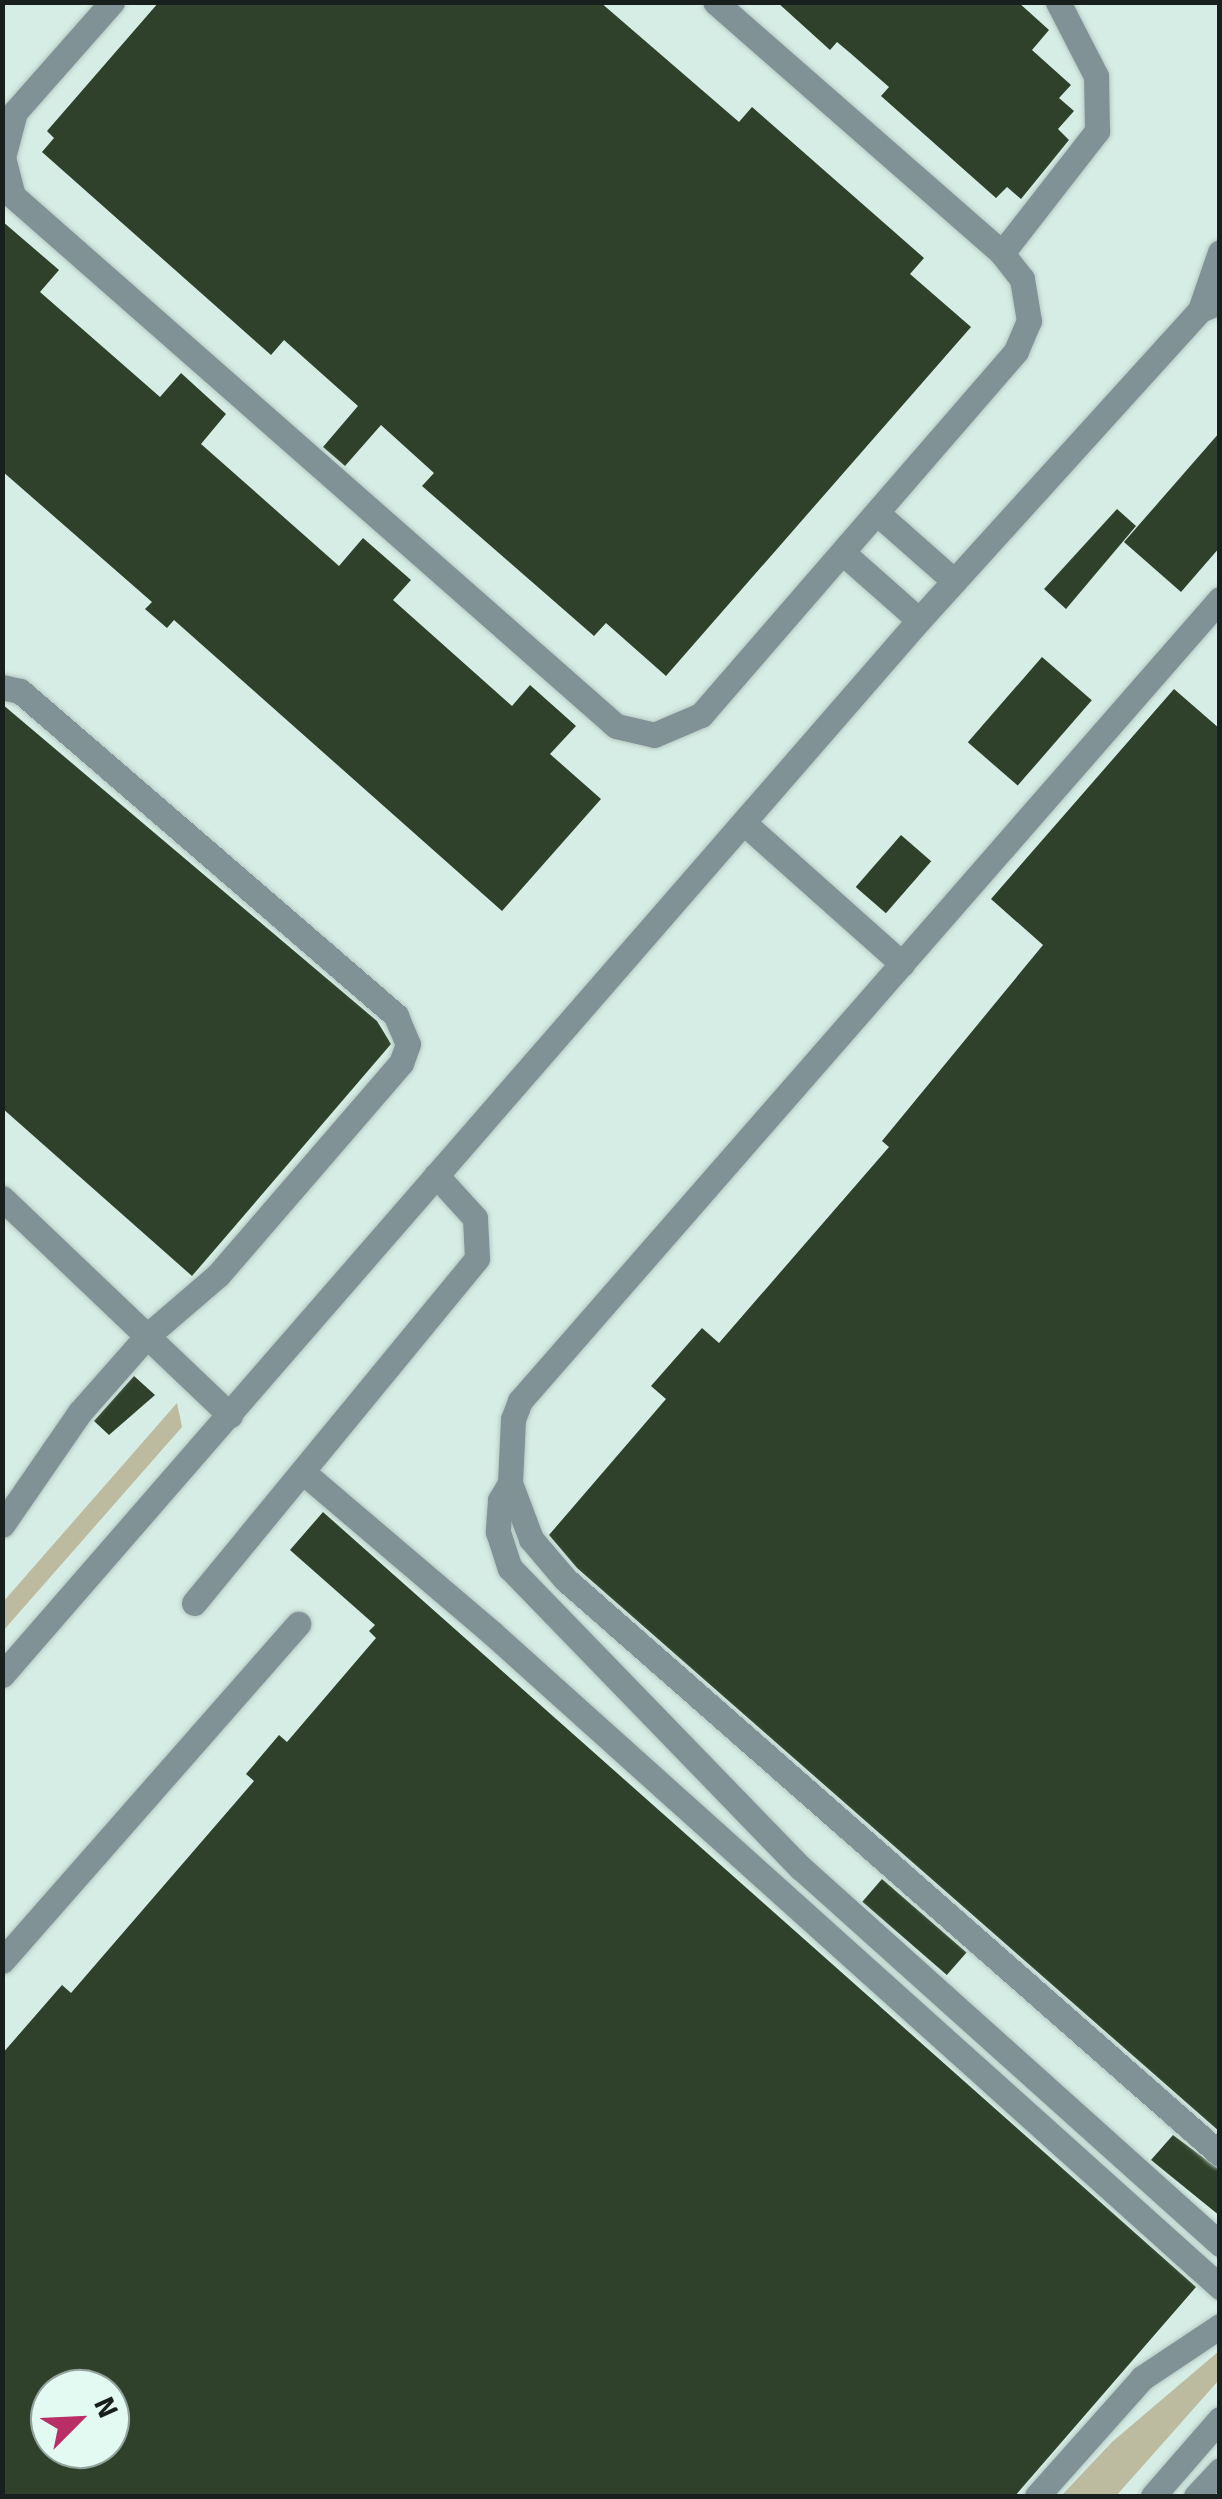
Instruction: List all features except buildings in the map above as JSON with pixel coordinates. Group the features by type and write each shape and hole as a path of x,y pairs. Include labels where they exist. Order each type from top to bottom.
{"street":[{"path":"112,2 15,112 4,157 13,196 616,726 654,735 691,723 877,514 1025,335 1027,294 1002,253 715,2"},
{"path":"1002,253 1097,131 1096,76 1074,23 1058,2"},
{"path":"2,1675 918,620 1210,306 1220,252"},
{"path":"877,514 954,581"},
{"path":"843,552 918,620"},
{"path":"1220,599 520,1401 512,1419 510,1483 531,1538 565,1579 1220,2154"},
{"path":"2,687 35,704 396,1016 407,1034 406,1054 389,1078 218,1275 147,1336 80,1412 2,1525"},
{"path":"744,823 902,964"},
{"path":"194,1603 477,1258 475,1218 436,1175"},
{"path":"2,1198 230,1415"},
{"path":"304,1473 492,1633 1220,2288"},
{"path":"510,1483 500,1500 498,1532 510,1568 802,1868 1220,2244"},
{"path":"2,1961 298,1624"},
{"path":"1037,2496 1142,2378 1220,2326"},
{"path":"1153,2496 1220,2419"},
{"path":"1196,2496 1220,2470"}],"green space":[{"path":"177,1403 182,1427 3,1631 3,1602"},
{"path":"1219,2351 1219,2380 1116,2496 1061,2496 1112,2442"}]}
